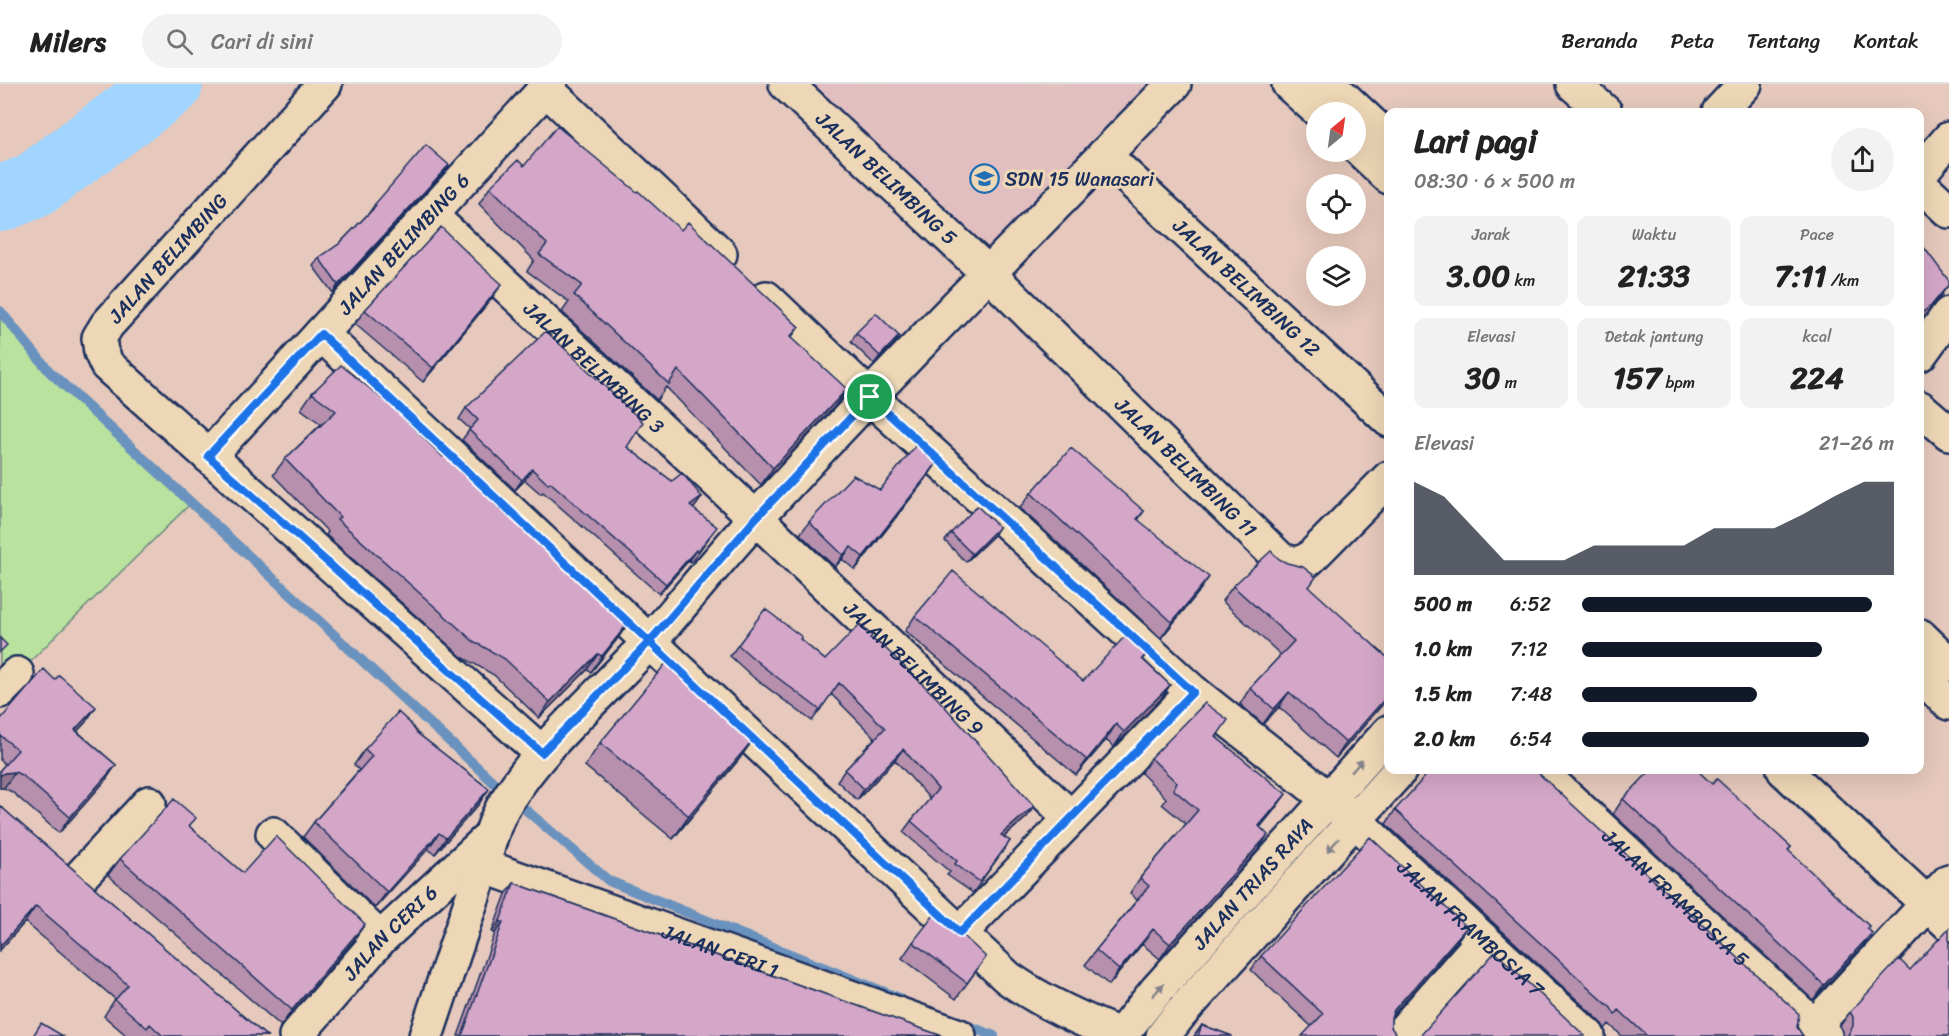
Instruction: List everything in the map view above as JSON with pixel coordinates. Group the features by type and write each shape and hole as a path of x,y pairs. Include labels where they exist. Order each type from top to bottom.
{"street":[{"name":"JALAN BELIMBING","path":"208,456 107,365 101,352 99,338 107,325 325,84"},
{"name":"JALAN BELIMBING 5","path":"786,84 988,273"},
{"path":"436,1033 486,852 506,802 542,753 649,642 756,518 870,397 1174,84"},
{"path":"1289,84 1309,102"},
{"path":"1329,84 1384,135"},
{"path":"1573,84 1600,108"},
{"path":"1724,108 1745,84"},
{"name":"JALAN BELIMBING 6","path":"208,456 548,87"},
{"name":"JALAN FRAMBOSIA 7","path":"548,87 870,397 1193,692 1355,820 1588,1036"},
{"path":"1924,168 1949,139"},
{"name":"JALAN BELIMBING 12","path":"1104,155 1384,415"},
{"path":"1366,155 1384,172"},
{"path":"1924,188 1949,211"},
{"name":"JALAN BELIMBING 3","path":"430,215 756,518"},
{"name":"JALAN BELIMBING 11","path":"988,273 1281,560 1296,564 1308,560 1384,483"},
{"path":"1924,348 1949,314"},
{"path":"321,334 1008,978 1036,997 1088,1023 1121,1036"},
{"path":"1924,411 1949,433"},
{"path":"208,456 542,753"},
{"name":"JALAN BELIMBING 9","path":"756,518 1071,818"},
{"path":"1924,640 1949,664"},
{"path":"1924,680 1949,703"},
{"path":"960,933 1193,692"},
{"name":"JALAN TRIAS RAYA","path":"1121,1036 1156,992 1384,737"},
{"name":"JALAN TRIAS RAYA","path":"1163,1036 1180,1014 1396,774"},
{"name":"JALAN FRAMBOSIA 5","path":"1542,774 1815,1033"},
{"path":"1789,774 1942,903 1815,1033"},
{"path":"479,782 506,802"},
{"path":"107,899 72,868 149,803"},
{"path":"273,834 380,939"},
{"name":"JALAN CERI 6","path":"296,1036 380,939 486,852"},
{"name":"JALAN CERI 1","path":"486,852 959,1036"},
{"path":"1399,1036 1483,940"}],"shaded area":[{"name":"SDN 15 Wanasari","path":"786,84 1174,84 988,273"}],"green space":[{"path":"0,311 50,372 191,503 0,691"}],"building":[{"path":"557,126 638,191 681,230 688,222 799,327 790,337 847,389 773,468 678,370 669,384 574,295 582,285 539,254 547,244 490,187 518,160 524,166"},
{"path":"426,145 449,165 338,285 319,258 339,244 376,206 375,204"},
{"path":"441,227 502,284 433,368 365,310"},
{"path":"1924,247 1949,281 1931,306 1924,311"},
{"path":"876,313 899,336 880,356 856,333"},
{"path":"546,331 643,422 627,447 672,481 682,473 702,497 690,506 717,527 698,551 696,550 666,584 550,482 548,484 532,469 522,480 469,430 478,420 466,408"},
{"path":"341,365 394,408 443,457 448,452 499,500 495,504 548,546 629,622 602,656 598,654 550,702 505,659 473,641 337,519 340,517 285,459 336,411 312,393"},
{"path":"917,444 937,463 863,557 851,547 843,555 809,522 853,475 880,490"},
{"path":"1071,448 1144,511 1137,519 1209,577 1172,622 1031,493"},
{"path":"977,506 999,527 972,554 951,533"},
{"path":"1271,551 1279,559 1303,567 1316,577 1309,587 1384,654 1384,700 1346,743 1289,692 1274,709 1250,688 1294,641 1233,586"},
{"path":"953,571 1083,681 1128,633 1148,652 1142,659 1170,685 1124,732 1116,724 1087,760 915,616"},
{"path":"765,609 802,637 800,639 825,660 860,624 872,636 870,638 883,646 938,699 1034,806 1001,835 1010,841 980,882 955,864 957,861 911,821 938,789 903,749 864,789 845,770 885,728 839,683 820,710 738,645"},
{"path":"0,638 7,645 0,652"},
{"path":"667,662 756,736 689,816 600,743"},
{"path":"44,669 55,680 59,675 96,707 75,730 116,765 70,817 23,776 15,772 4,773 0,776 0,770 18,750 0,735 0,720"},
{"path":"1205,703 1228,720 1216,737 1286,794 1259,826 1268,835 1170,944 1153,929 1119,970 1096,950 1149,886 1140,878 1198,810 1173,789 1177,783 1151,758"},
{"path":"398,712 417,733 489,789 446,838 439,833 387,892 314,822 372,756 365,749"},
{"path":"1427,774 1539,774 1799,1014 1797,1027 1803,1036 1647,1036 1619,1010 1615,1015 1611,1008 1395,810"},
{"path":"1647,774 1701,774 1712,784 1717,779 1791,847 1788,850 1869,926 1867,928 1872,933 1824,985 1623,799"},
{"path":"174,799 196,818 189,826 243,873 276,836 365,924 292,1010 120,859"},
{"path":"0,806 268,1036 163,1036 150,1024 147,1028 115,1000 128,985 36,906 0,946"},
{"path":"1370,837 1467,927 1394,1010 1391,1027 1397,1036 1302,1036 1323,1014 1261,956"},
{"path":"514,883 942,1036 462,1036 503,922 500,921"},
{"path":"937,911 986,957 967,983 913,942"},
{"path":"1949,928 1949,1036 1847,1036 1853,1026 1853,1017 1850,1012 1899,959 1910,970"},
{"path":"1495,952 1585,1036 1420,1036"},
{"path":"41,1023 63,1036 33,1036"},
{"path":"1202,1025 1232,1036 1198,1036"}],"waterway":[{"path":"0,199 33,186 170,84"},
{"path":"0,311 50,372 504,792"},
{"path":"519,804 609,881 899,998"},
{"path":"961,1023 994,1036"}],"place":[{"name":"SDN 15 Wanasari","path":"984,179"}],"route":[{"path":"870,397 756,518 649,642 542,753 208,456 321,334 649,642 960,933 1193,692 870,397"}]}
